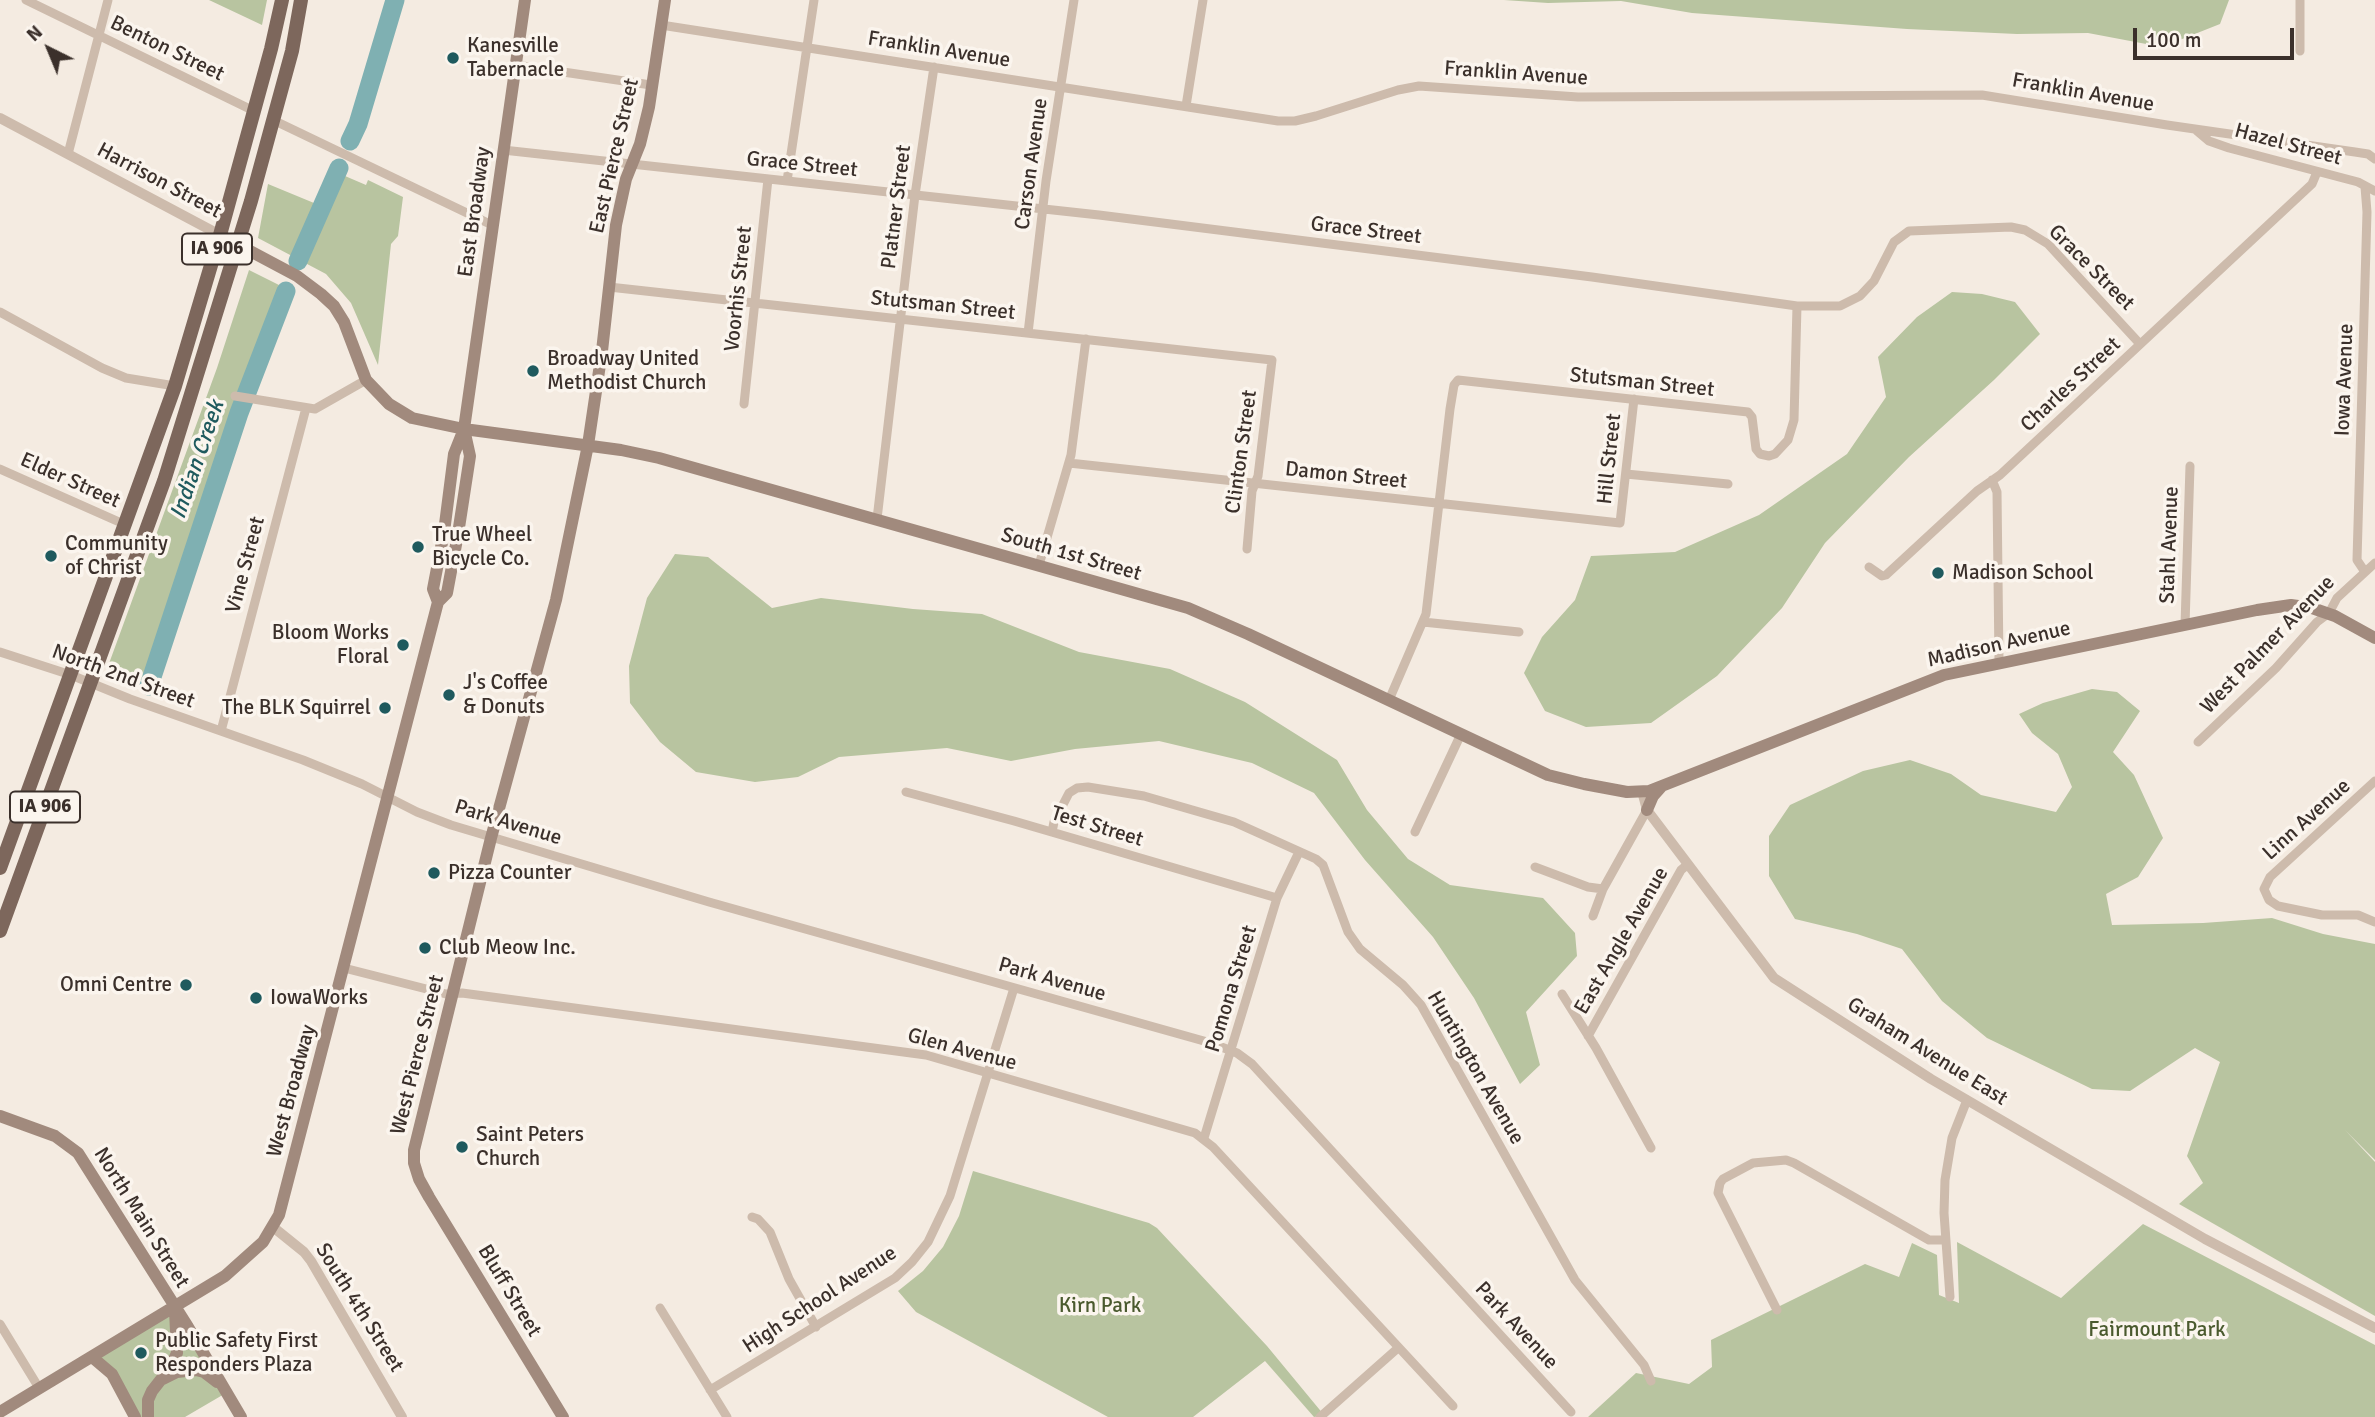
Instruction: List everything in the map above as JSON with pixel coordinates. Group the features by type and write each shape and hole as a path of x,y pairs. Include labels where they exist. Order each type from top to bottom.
{"main road":[{"name":"IA 906","path":"1,863 175,386 220,235 282,0"},
{"name":"IA 906","path":"0,931 164,481 238,244 292,51 301,0"},
{"name":"East Broadway","path":"464,429 525,0"},
{"name":"East Pierce Street","path":"588,445 616,225 649,107 666,0"},
{"name":"Harrison Street","path":"220,235 310,284 334,306 344,322 366,380"},
{"name":"South 1st Street","path":"366,380 389,404 407,416 464,429 588,445 659,458 1188,608 1548,775 1627,792 1642,791"},
{"name":"West Broadway","path":"0,1412 241,1264 263,1242 273,1227 285,1198 438,602 447,593 470,456 464,429"},
{"name":"West Pierce Street","path":"422,1185 414,1163 416,1138 491,838 556,600 588,445"},
{"name":"Madison Avenue","path":"1642,791 1661,787 1944,675 1999,662 2291,605 2329,614 2375,638"},
{"path":"1647,810 1653,796 1661,787"},
{"name":"North Main Street","path":"0,1116 55,1136 78,1153 241,1417"},
{"name":"Bluff Street","path":"422,1185 563,1417"},
{"path":"148,1417 148,1400 177,1353 174,1306"},
{"path":"92,1357 112,1374 135,1417"},
{"path":"157,1383 177,1372 196,1370 204,1372 223,1387"}],"street":[{"name":"Benton Street","path":"26,0 254,111"},
{"path":"68,154 108,0"},
{"path":"787,181 814,0"},
{"name":"Carson Avenue","path":"1028,333 1043,208 1074,0"},
{"path":"1186,106 1203,0"},
{"path":"2300,0 2300,51"},
{"name":"Franklin Avenue","path":"662,25 1278,121 1295,121 1398,89 1434,85 1578,97 1982,95 2368,154 2375,159"},
{"path":"516,65 651,85"},
{"name":"Platner Street","path":"877,519 915,195 934,66"},
{"name":"Harrison Street","path":"0,118 220,235"},
{"path":"273,120 492,225"},
{"name":"Hazel Street","path":"2195,129 2209,141 2229,148 2358,182 2375,191"},
{"name":"Grace Street","path":"503,150 1043,208 1592,277 1797,306 1840,306 1860,296 1874,281 1894,242 1909,231 2011,228 2025,230 2048,244 2140,344"},
{"name":"Charles Street","path":"1869,567 1882,576 1886,575 2312,184 2317,172"},
{"name":"Voorhis Street","path":"744,404 768,179"},
{"name":"Iowa Avenue","path":"2365,187 2367,212 2357,559 2365,572"},
{"name":"Stutsman Street","path":"610,288 1272,360"},
{"name":"Stutsman Street","path":"1440,503 1454,385 1458,380 1748,412 1752,417 1754,441 1760,454 1774,454 1788,440 1794,421 1797,306"},
{"path":"0,312 102,368 126,378 175,386"},
{"path":"1039,565 1069,463 1086,339"},
{"name":"Clinton Street","path":"1247,549 1252,491 1272,360"},
{"path":"235,396 314,409 366,380"},
{"name":"Hill Street","path":"1620,523 1634,399"},
{"name":"Vine Street","path":"221,731 306,408"},
{"name":"Damon Street","path":"1069,463 1620,523"},
{"name":"Stahl Avenue","path":"2185,625 2190,466"},
{"name":"Elder Street","path":"0,469 126,525"},
{"path":"1626,474 1728,484"},
{"path":"1992,480 1997,492 1999,662"},
{"path":"1389,700 1423,622 1429,601 1440,503"},
{"name":"West Palmer Avenue","path":"2197,742 2276,668 2317,622 2329,614 2337,598 2375,563"},
{"path":"1423,622 1519,632"},
{"name":"North 2nd Street","path":"0,652 71,675 303,760 389,797"},
{"path":"1415,832 1461,734"},
{"name":"Linn Avenue","path":"2375,781 2270,877 2264,889 2269,900 2278,906 2322,915 2358,915 2375,922"},
{"name":"Huntington Avenue","path":"1052,832 1059,810 1069,793 1077,788 1088,787 1144,796 1191,808 1234,822 1316,859 1323,866 1342,920 1360,948 1421,1004 1575,1280 1644,1365 1651,1381"},
{"name":"Graham Avenue East","path":"1642,791 1647,810 1774,978 1967,1100 2205,1239 2375,1328"},
{"name":"Test Street","path":"906,792 1277,898"},
{"name":"Park Avenue","path":"389,797 416,812 491,838 1231,1051 1252,1065 1571,1412"},
{"path":"1592,916 1603,890 1647,810"},
{"name":"Pomona Street","path":"1204,1138 1277,898 1299,852"},
{"path":"1,863 23,867"},
{"name":"East Angle Avenue","path":"1588,1036 1681,870 1687,864"},
{"path":"1535,867 1603,890"},
{"name":"Glen Avenue","path":"344,968 453,993 909,1052 1185,1130 1204,1138 1453,1406"},
{"name":"High School Avenue","path":"710,1390 895,1278 928,1242 950,1196 1014,988"},
{"path":"1562,994 1651,1148"},
{"path":"1950,1297 1944,1213 1949,1150 1967,1100"},
{"path":"1777,1310 1718,1194 1723,1179 1753,1163 1786,1160 1794,1163 1929,1240 1946,1240"},
{"path":"751,1217 764,1224 770,1232 789,1279 816,1326"},
{"name":"South 4th Street","path":"273,1227 311,1261 402,1417"},
{"path":"660,1308 727,1417"},
{"path":"0,1324 39,1388"},
{"path":"1320,1417 1398,1348"}],"green space":[{"path":"209,0 267,0 262,25"},
{"path":"1504,0 2229,0 2220,24 2162,47 2088,33 2017,34 1907,29 1692,13 1621,1 1548,3"},
{"path":"331,170 366,185 368,180 403,197 398,236 391,244 378,365 351,303 326,274 258,238 268,184 314,203"},
{"path":"249,270 291,291 246,387 156,685 107,669 217,368"},
{"path":"1952,292 1982,294 2015,302 2040,334 1909,457 1825,543 1782,608 1717,676 1651,723 1586,727 1545,711 1524,673 1542,637 1575,600 1591,556 1675,552 1759,515 1847,454 1886,397 1878,357 1917,317"},
{"path":"675,554 708,557 772,608 821,598 982,614 1079,652 1170,669 1245,702 1337,760 1367,810 1408,859 1450,885 1543,898 1575,933 1577,956 1526,1012 1540,1065 1520,1084 1474,998 1433,937 1365,860 1314,793 1252,763 1159,741 1075,749 1011,761 947,748 839,757 798,777 755,782 696,772 660,742 630,703 629,666 647,598"},
{"path":"2092,689 2117,692 2140,711 2113,752 2134,775 2163,838 2138,877 2106,894 2112,925 2272,918 2323,934 2375,944 2375,1160 2345,1130 2375,1162 2375,1316 2179,1204 2203,1183 2187,1156 2220,1062 2195,1048 2130,1091 2092,1089 1987,1038 1942,1001 1902,949 1857,934 1795,919 1769,876 1769,836 1790,805 1863,771 1910,760 1951,774 1981,795 2056,812 2072,787 2058,754 2032,733 2019,714 2043,703"},
{"name":"Kirn Park","path":"973,1171 1149,1223 1157,1228 1267,1346 1324,1415 1314,1417 1265,1361 1193,1417 1108,1417 916,1312 898,1291 923,1271 943,1247 959,1216"},
{"name":"Fairmount Park","path":"2143,1224 2375,1345 2375,1417 1588,1417 1636,1373 1689,1384 1712,1367 1711,1340 1865,1264 1899,1277 1912,1243 1937,1255 1939,1295 1959,1303 1957,1242 2061,1298"},
{"path":"174,1306 226,1393 185,1417 135,1417 92,1357"}],"waterway":[{"name":"Indian Creek","path":"350,141 358,124 395,0"},
{"name":"Indian Creek","path":"298,261 339,168"},
{"name":"Indian Creek","path":"149,686 239,413 286,291"}],"place":[{"name":"Kanesville Tabernacle","path":"453,58"},
{"name":"Broadway United Methodist Church","path":"533,371"},
{"name":"True Wheel Bicycle Co.","path":"418,547"},
{"name":"Community of Christ","path":"51,556"},
{"name":"Madison School","path":"1938,573"},
{"name":"Bloom Works Floral","path":"403,645"},
{"name":"J's Coffee & Donuts","path":"449,695"},
{"name":"The BLK Squirrel","path":"385,708"},
{"name":"Pizza Counter","path":"434,873"},
{"name":"Club Meow Inc.","path":"425,948"},
{"name":"Omni Centre","path":"186,985"},
{"name":"IowaWorks","path":"256,998"},
{"name":"Saint Peters Church","path":"462,1147"},
{"name":"Public Safety First Responders Plaza","path":"141,1353"}]}
